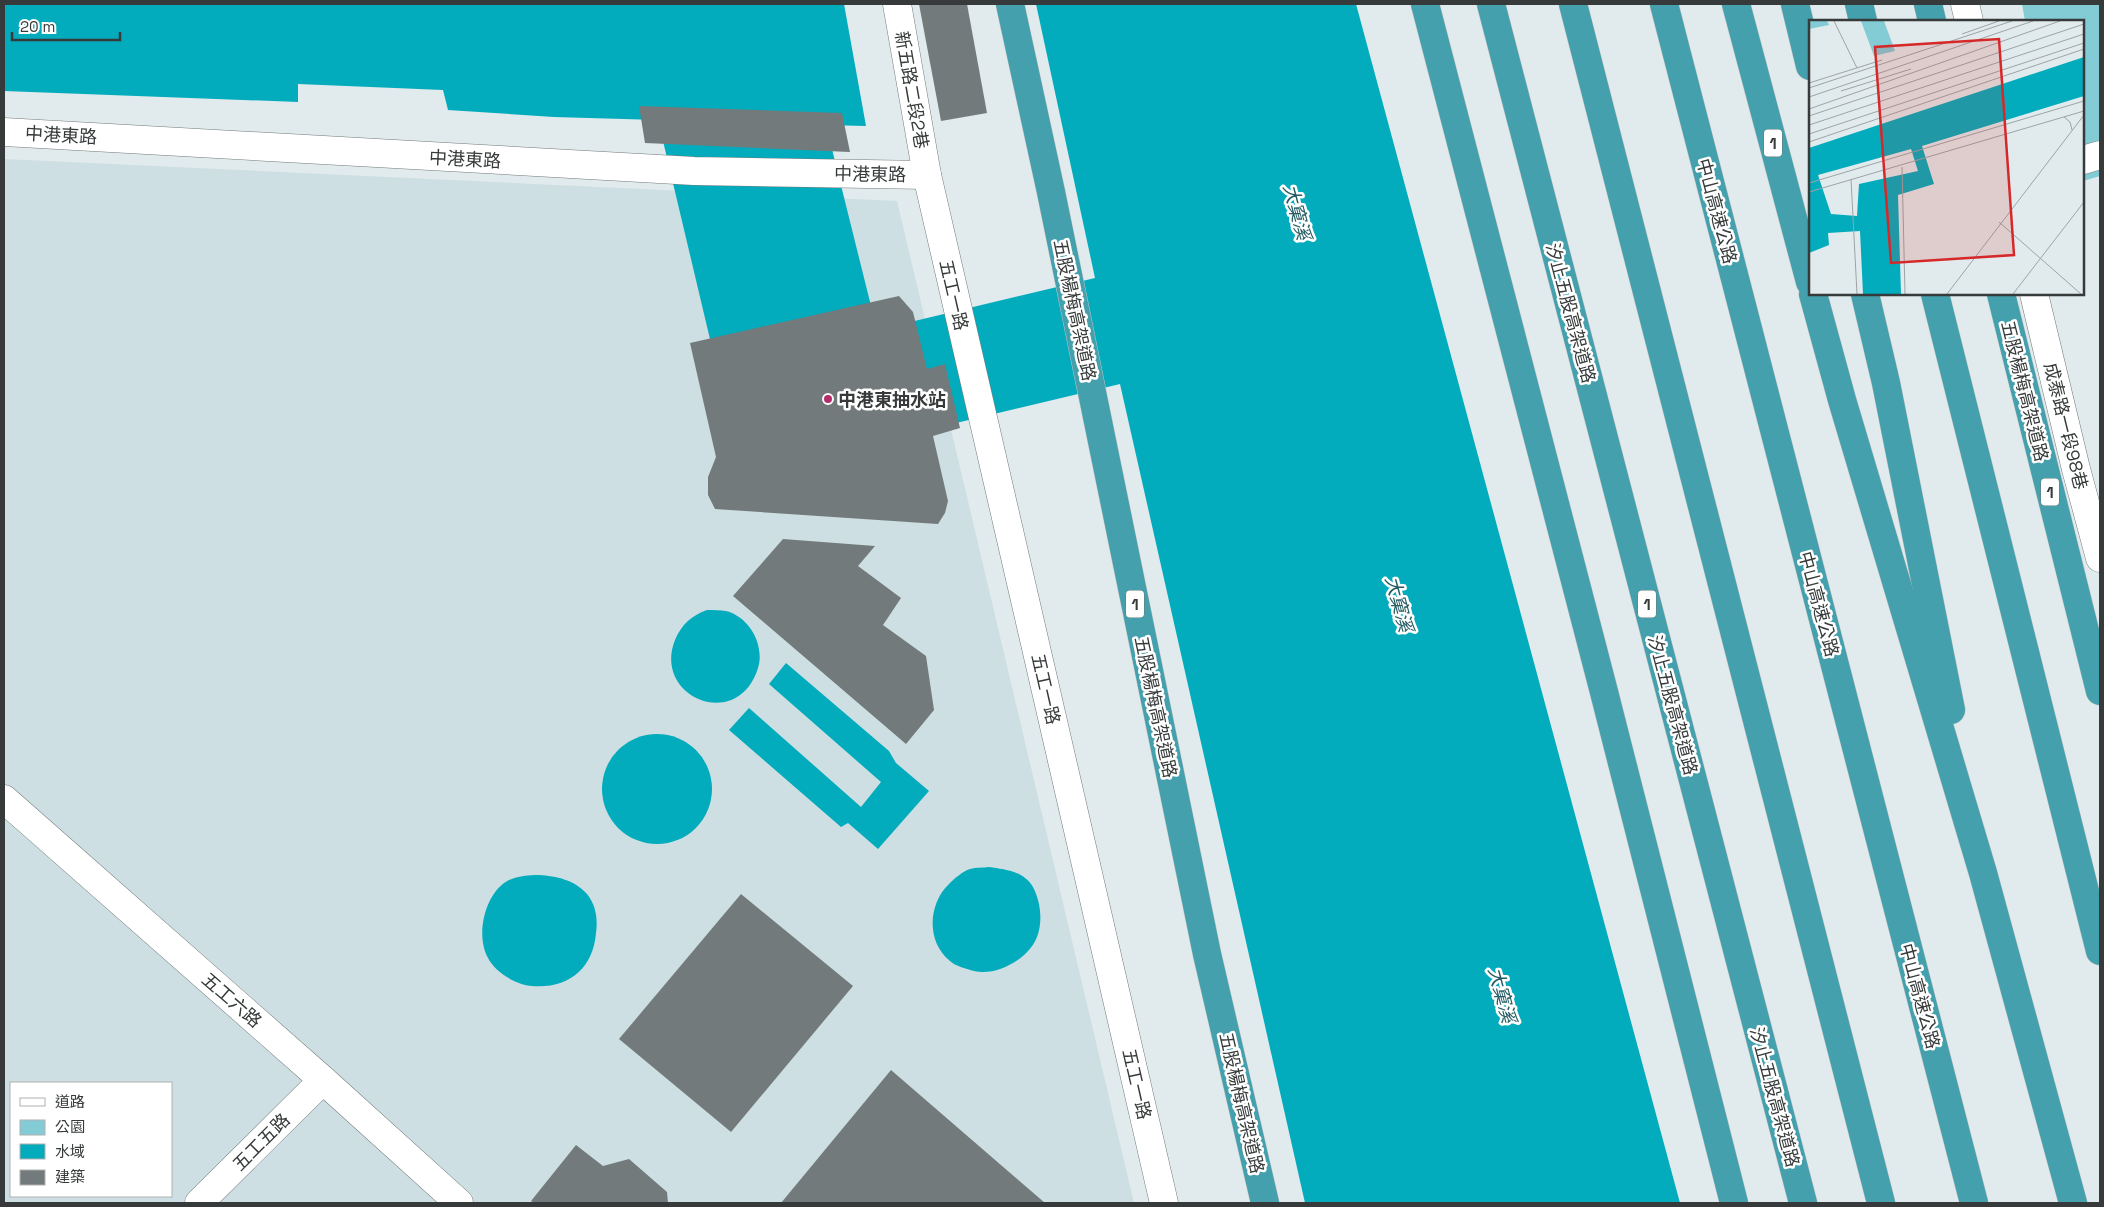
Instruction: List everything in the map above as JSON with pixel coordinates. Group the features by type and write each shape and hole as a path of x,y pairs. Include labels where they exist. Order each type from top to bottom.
{"highway":[{"name":"五股楊梅高架道路","path":"1010,4 1051,192 1207,954 1265,1203"},
{"path":"1425,4 1607,702 1734,1203"},
{"name":"汐止五股高架道路","path":"1490,4 1803,1203"},
{"path":"1573,4 1881,1203"},
{"name":"中山高速公路","path":"1664,4 1974,1203"},
{"name":"1","path":"1736,4 1809,278"},
{"path":"1795,4 1809,62"},
{"path":"1858,4 1863,20"},
{"path":"1928,4 1932,20"},
{"path":"1813,295 1842,400 1983,874 2073,1203"},
{"path":"1865,295 1888,393 1983,874"},
{"path":"1935,295 2100,951"},
{"name":"五股楊梅高架道路","path":"2001,295 2100,691"}],"street":[{"name":"新五路二段2巷","path":"897,4 926,175"},
{"path":"1965,4 1969,20"},
{"name":"中港東路","path":"4,132 694,171 926,175"},
{"path":"2084,160 2100,155"},
{"name":"五工一路","path":"926,175 1164,1203"},
{"name":"成泰路一段98巷","path":"2034,295 2076,469 2100,558"},
{"name":"五工六路","path":"4,799 323,1080 459,1203"},
{"name":"五工五路","path":"199,1203 323,1080"}],"shaded area":[{"path":"4,159 897,201 1134,1203 4,1203"}],"green space":[{"path":"2022,4 2100,4 2100,176 2084,181 2084,20 2025,20"}],"water":[{"name":"大窠溪","path":"4,4 844,4 866,126 826,125 877,330 1095,278 1036,4 1356,4 1680,1203 1305,1203 1120,384 742,474 658,120 554,117 448,110 443,90 298,84 298,102 4,91"},
{"path":"707,610 726,611 742,619 754,634 760,659 758,668 748,688 733,699 717,703 700,700 686,691 675,678 671,660 675,640 681,629 696,615"},
{"path":"786,663 889,751 896,763 929,791 878,849 848,823 841,827 729,730 749,708 861,807 881,782 769,684"},
{"path":"657,734 678,738 696,750 708,768 712,789 708,810 696,828 678,840 657,844 636,840 618,828 606,810 602,789 606,768 618,750 636,738"},
{"path":"989,867 1021,875 1028,880 1037,897 1040,919 1038,934 1029,950 1003,968 983,972 965,968 950,961 937,944 933,923 937,902 949,884 967,870"},
{"path":"539,875 565,880 582,889 587,894 596,912 597,923 594,946 590,957 576,974 557,984 532,986 519,983 501,973 488,958 482,938 488,904 501,886 509,880"}],"building":[{"path":"919,4 967,4 987,113 941,121"},
{"path":"639,106 842,113 850,152 645,143"},
{"name":"中港東抽水站","path":"899,296 913,312 927,369 945,364 960,428 933,436 948,501 945,513 938,524 715,509 708,495 708,477 716,457 690,343"},
{"path":"783,539 875,546 858,566 901,598 883,625 926,656 934,710 906,744 733,596"},
{"path":"741,894 853,986 731,1132 619,1039"},
{"path":"891,1070 1045,1203 781,1203"},
{"path":"576,1145 603,1166 629,1159 667,1192 668,1203 534,1203 531,1201"}],"place":[{"name":"中港東抽水站","path":"828,399"}]}
